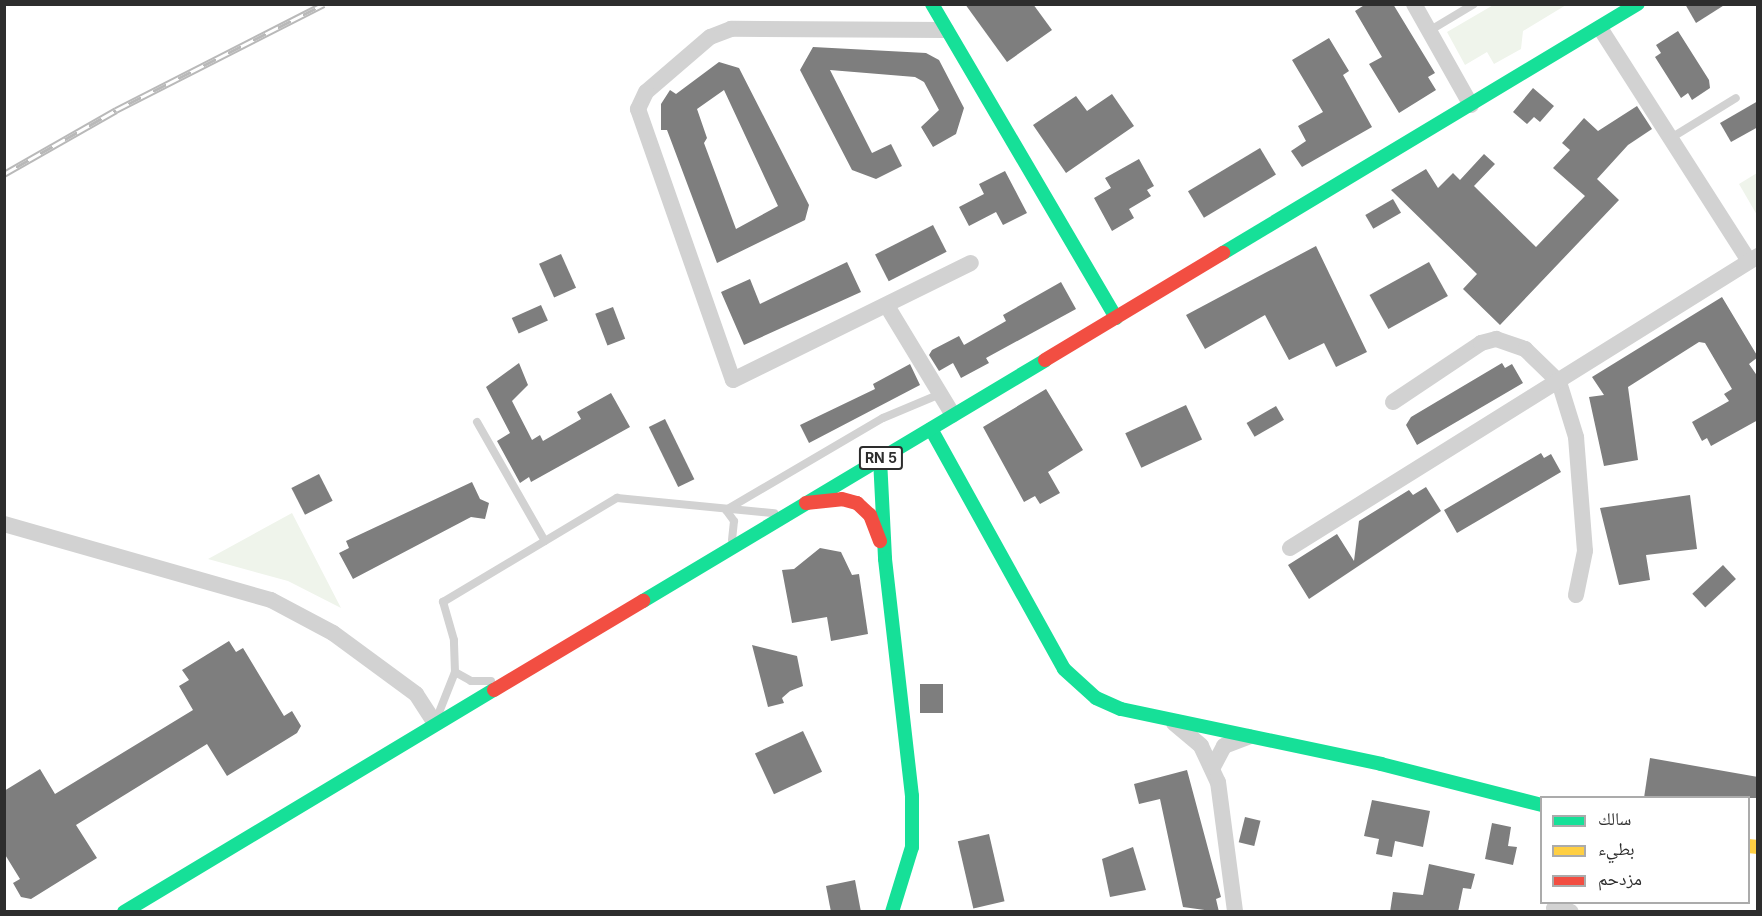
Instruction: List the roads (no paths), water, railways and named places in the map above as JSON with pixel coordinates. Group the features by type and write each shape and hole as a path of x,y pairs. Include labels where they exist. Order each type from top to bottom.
{"main road":[{"path":"932,4 1116,318"},
{"name":"RN 5","path":"124,912 435,723 931,429 1638,4"},
{"path":"931,429 1064,669 1096,698 1121,709 1252,736 1540,805"},
{"path":"880,459 885,560 912,796 912,846 892,912"},
{"path":"804,504 822,499 857,503 870,515 885,560"}],"street":[{"path":"1414,4 1471,105"},
{"path":"1290,548 1754,258 1671,138 1600,27"},
{"path":"946,30 731,29 710,37 646,92 638,109 733,380 971,263"},
{"path":"887,306 953,415"},
{"path":"1393,402 1481,343 1496,339 1526,349 1558,382 1576,437 1585,551 1576,595"},
{"path":"4,524 271,600 333,633 416,694 435,723"},
{"path":"1166,718 1187,732 1213,767 1235,912"},
{"path":"1213,767 1230,741 1252,736"},
{"path":"1554,907 1571,912"}],"lane":[{"path":"1429,31 1474,4"},
{"path":"1671,138 1736,99"},
{"path":"726,510 883,418 940,394"},
{"path":"477,422 544,541"},
{"path":"435,723 455,672 454,640 443,602 544,541 617,498 787,514"},
{"path":"726,510 735,531 728,548"},
{"path":"455,672 471,681 511,678"}],"railway":[{"path":"4,174 116,110 324,4"}]}
